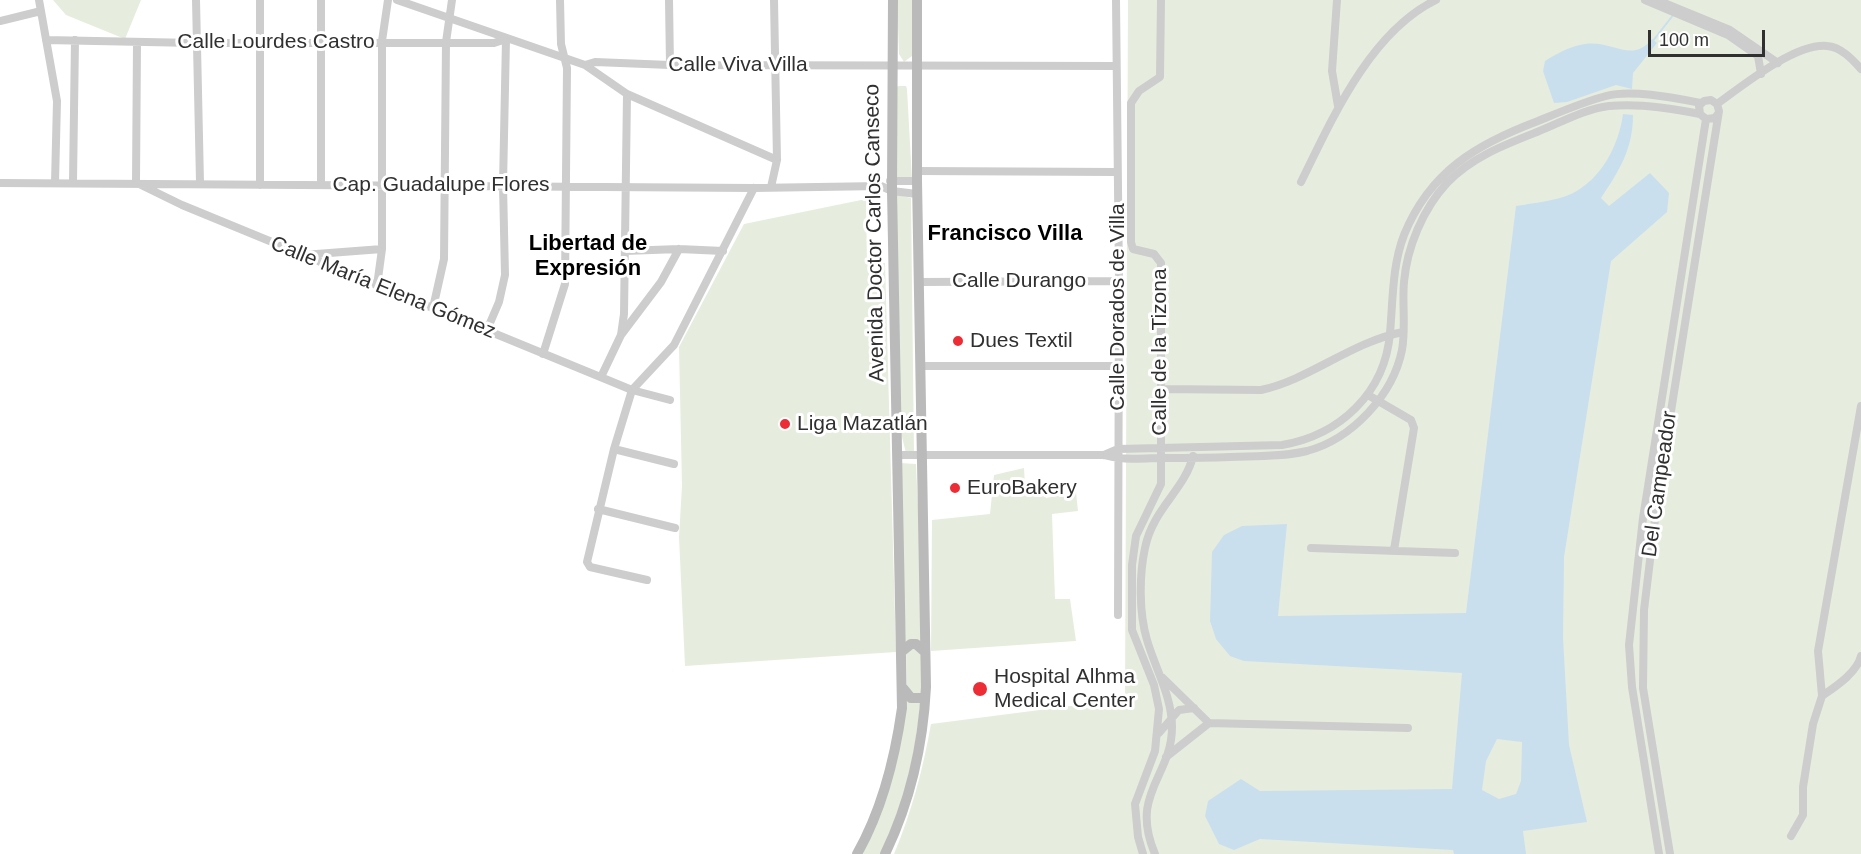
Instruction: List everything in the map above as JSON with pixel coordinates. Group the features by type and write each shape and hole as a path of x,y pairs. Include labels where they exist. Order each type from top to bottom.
{"main road":[{"name":"Avenida Doctor Carlos Canseco","path":"857,854 877,811 892,761 902,708 892,191 893,0"},
{"name":"Avenida Doctor Carlos Canseco","path":"885,854 902,817 924,731 922,366 917,194 917,0"},
{"path":"901,652 911,644 916,644 925,652"},
{"path":"902,686 911,698 925,698"}],"street":[{"path":"39,0 57,101 55,183"},
{"path":"196,0 195,44 200,182"},
{"path":"260,0 260,185"},
{"path":"321,0 319,43 321,185"},
{"path":"377,286 382,249 382,41 388,0"},
{"path":"397,0 585,65 627,94 777,160"},
{"path":"433,308 444,260 446,42 451,20 452,0"},
{"path":"543,354 565,284 567,68 561,44 560,0"},
{"path":"669,0 670,65"},
{"path":"771,187 777,160 774,0"},
{"name":"Calle Dorados de Villa","path":"1116,0 1116,172 1119,281 1118,615"},
{"name":"Calle de la Tizona","path":"1161,0 1160,77 1139,91 1131,103 1131,242 1133,249 1154,254 1161,263 1161,447"},
{"path":"1337,0 1332,71 1338,106"},
{"path":"1301,182 1338,106 1395,30 1421,8 1436,0"},
{"path":"1645,0 1730,30 1778,63"},
{"path":"1657,0 1667,7"},
{"path":"0,21 41,11"},
{"path":"1679,11 1728,35 1746,47 1761,61 1761,74"},
{"path":"487,330 504,287 503,185 506,39"},
{"name":"Calle Lourdes Castro","path":"46,40 195,44 382,41 494,43 506,39"},
{"path":"73,182 75,40"},
{"path":"136,182 137,43"},
{"path":"1104,455 1118,449 1261,447 1307,440 1338,424 1368,395 1383,369 1390,335 1394,276 1399,251 1413,217 1455,164 1482,145 1504,134 1608,95 1649,96 1701,103 1711,100 1717,104 1778,63 1802,51 1828,46 1845,54 1861,69"},
{"name":"Calle Viva Villa","path":"585,65 595,62 670,65 916,66"},
{"path":"916,66 1116,66"},
{"path":"621,334 626,251 624,186 627,94"},
{"name":"Del Campeador","path":"1659,854 1630,672 1636,567 1703,116 1701,103"},
{"name":"Del Campeador","path":"1671,854 1643,688 1641,661 1644,610 1659,486 1718,114 1717,104"},
{"path":"898,455 1104,455 1118,460 1283,455 1309,450 1344,433 1378,402 1397,367 1403,332 1404,281 1410,250 1434,193 1461,169 1488,152 1586,112 1623,106 1715,118 1718,114"},
{"path":"881,186 892,179 917,176 1116,172"},
{"name":"Calle María Elena Gómez","path":"136,182 182,205 543,354 632,390 670,400"},
{"name":"Cap. Guadalupe Flores","path":"0,183 200,182 260,185 565,185 754,188 881,186 892,191 917,194"},
{"path":"647,580 588,565 598,509 614,449 632,390 674,345 754,188"},
{"path":"302,255 382,249"},
{"path":"626,251 679,249 723,251"},
{"path":"601,377 621,334 661,282 679,249"},
{"path":"1684,250 1695,252"},
{"name":"Calle Durango","path":"919,282 1119,281"},
{"path":"1162,389 1261,390 1274,388 1340,354 1403,332"},
{"path":"922,366 1118,366"},
{"path":"1666,367 1677,369"},
{"path":"1368,395 1411,420 1414,428 1394,550"},
{"path":"1791,836 1803,814 1803,787 1813,724 1822,696 1818,651 1861,406"},
{"path":"1143,854 1138,837 1136,804 1155,751 1159,709 1154,685 1136,645 1131,620 1136,536 1158,492 1161,447"},
{"path":"1155,854 1148,833 1146,813 1172,730 1161,676 1146,638 1142,615 1143,564 1150,531 1156,516 1189,470 1194,447"},
{"path":"614,449 674,464"},
{"path":"1648,484 1659,486"},
{"path":"1158,492 1170,496"},
{"path":"598,509 675,528"},
{"path":"1311,548 1455,553"},
{"path":"1822,696 1858,665 1861,656"},
{"path":"1161,676 1209,723"},
{"path":"1158,733 1184,707 1194,708"},
{"path":"1159,709 1169,720"},
{"path":"1165,758 1209,723 1408,728"},
{"path":"1172,730 1189,739"}],"green space":[{"path":"53,0 141,0 125,39 66,15"},
{"path":"897,0 913,0 912,56 904,62 899,54"},
{"path":"1128,0 1861,0 1861,854 894,854 916,790 931,724 1125,699"},
{"path":"906,86 907,89 912,180 896,178 892,88"},
{"path":"895,194 911,198 914,453 906,453 901,433"},
{"name":"Liga Mazatlán","path":"866,199 867,263 885,263 896,652 685,666 679,537 682,486 679,347 744,224"},
{"path":"900,463 916,464 923,613 920,712 912,760 899,808 880,854 863,854 905,719 907,684"},
{"path":"1024,468 1025,486 1042,489 1046,498 1076,492 1078,511 1052,514 1055,599 1070,599 1076,641 931,651 932,520 990,514 994,475"}],"water":[{"path":"1652,39 1657,43 1633,73 1632,89 1616,85 1567,102 1554,103 1543,71 1545,61 1564,50 1580,45 1604,45 1629,51 1645,46"},
{"path":"1623,114 1633,115 1628,149 1601,198 1609,206 1650,173 1669,193 1667,212 1611,261 1564,557 1563,638 1569,745 1587,822 1523,831 1526,854 1454,854 1453,850 1260,839 1234,850 1219,844 1205,816 1208,801 1241,779 1260,791 1452,789 1462,673 1244,661 1230,656 1216,639 1210,621 1212,552 1224,535 1242,526 1287,524 1278,616 1466,613 1516,206 1544,202 1571,194 1582,188 1600,171 1607,160 1621,126","holes":["1497,739 1522,742 1521,781 1516,794 1499,799 1482,790 1486,761"]}],"waterway":[{"path":"1652,42 1674,14"}],"place":[{"name":"Dues Textil","path":"958,341"},
{"name":"Liga Mazatlán","path":"785,424"},
{"name":"EuroBakery","path":"955,488"},
{"name":"Hospital Alhma Medical Center","path":"980,689"}],"district":[{"name":"Francisco Villa","path":"1005,234"},
{"name":"Libertad de Expresión","path":"588,256"}]}
